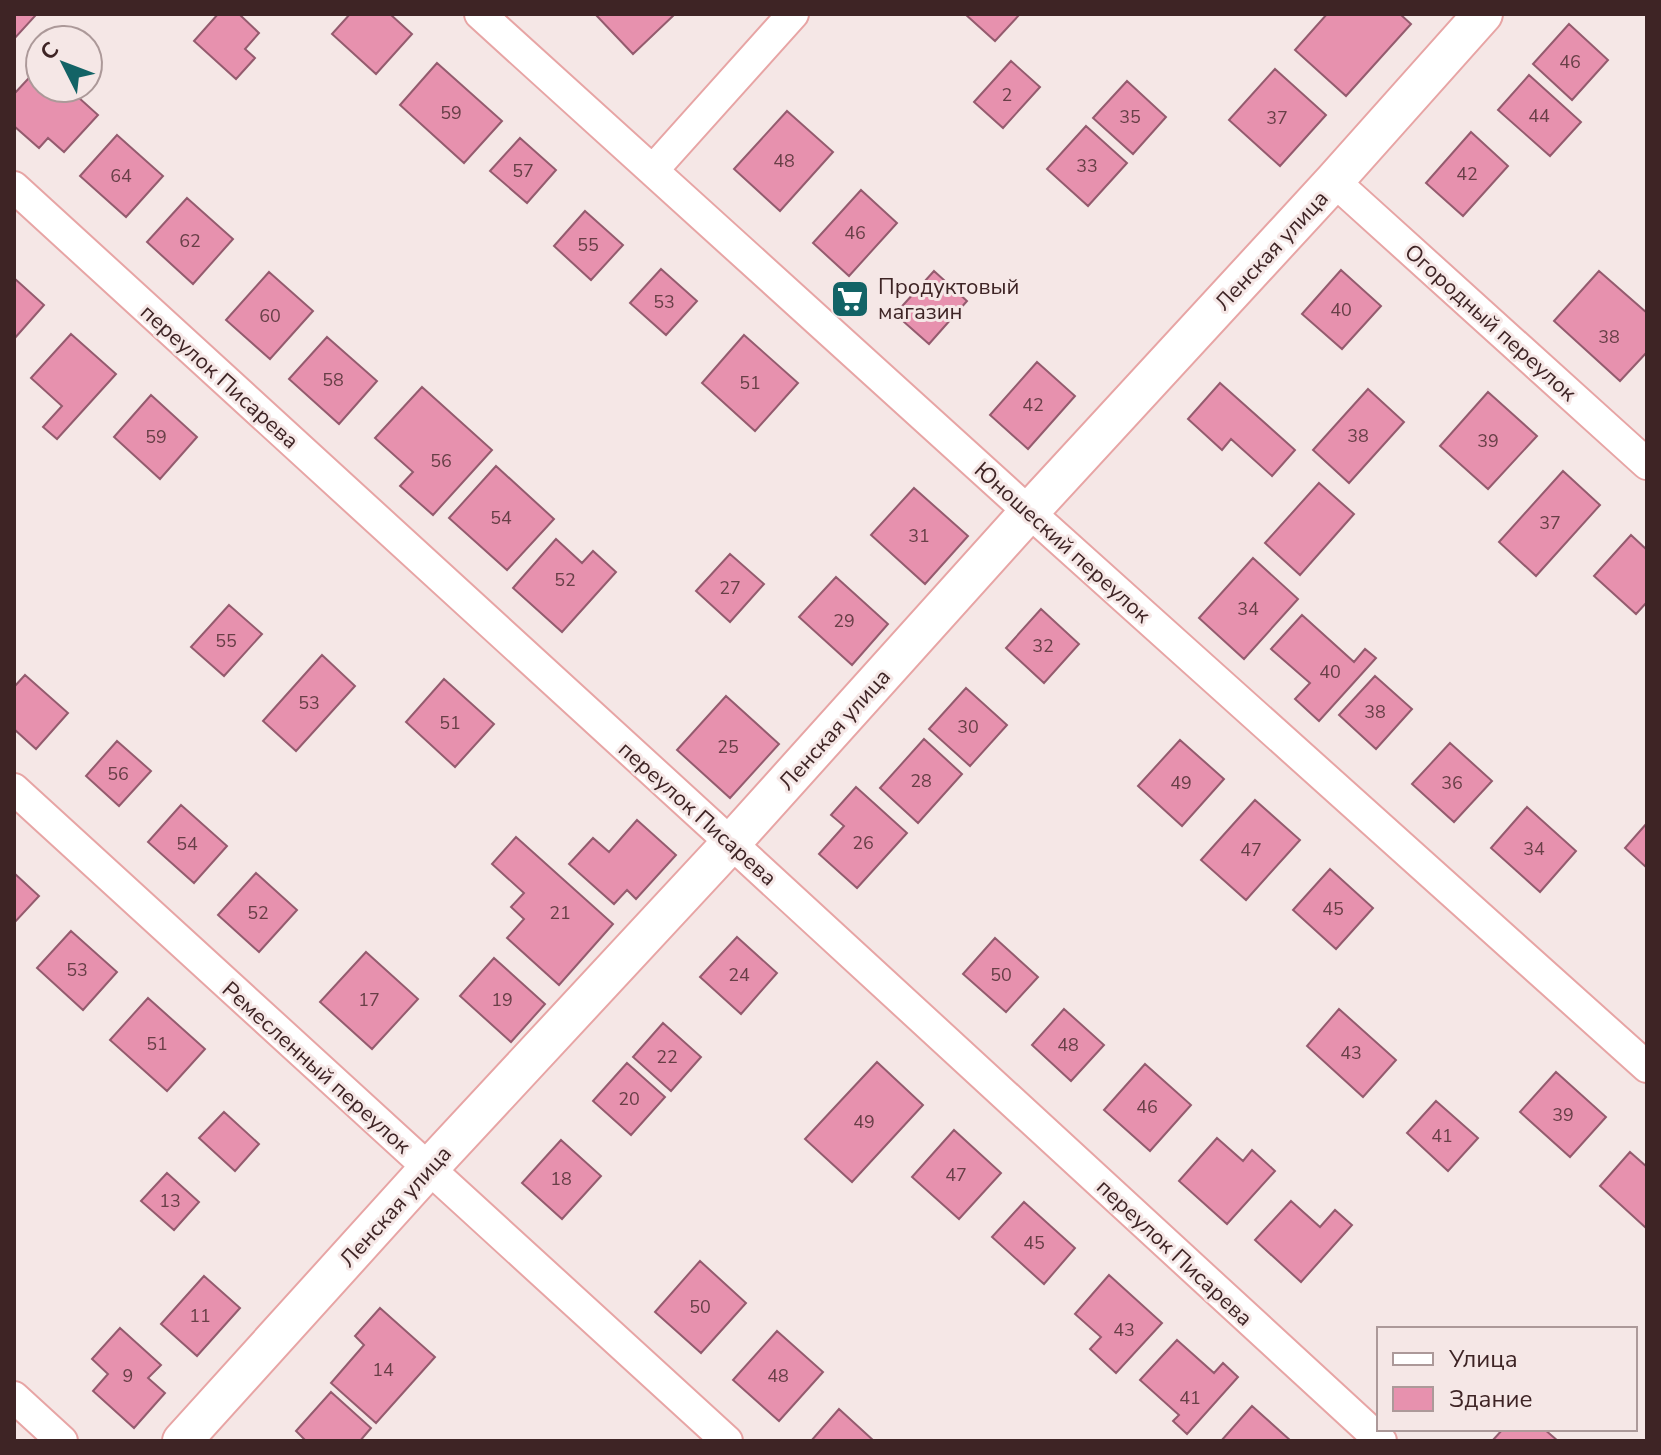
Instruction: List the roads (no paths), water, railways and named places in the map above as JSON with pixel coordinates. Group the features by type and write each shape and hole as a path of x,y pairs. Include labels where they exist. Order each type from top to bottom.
{"street":[{"name":"Юношеский переулок","path":"480,14 1647,1067"},
{"path":"653,170 793,14"},
{"name":"Ленская улица","path":"182,1441 429,1168 731,843 1483,14"},
{"name":"Огородный переулок","path":"1334,181 1647,464"},
{"name":"переулок Писарева","path":"14,187 1381,1441"},
{"name":"Ремесленный переулок","path":"14,789 727,1441"},
{"path":"14,1397 62,1441"}],"place":[{"name":"Продуктовый магазин","path":"850,299"}]}
